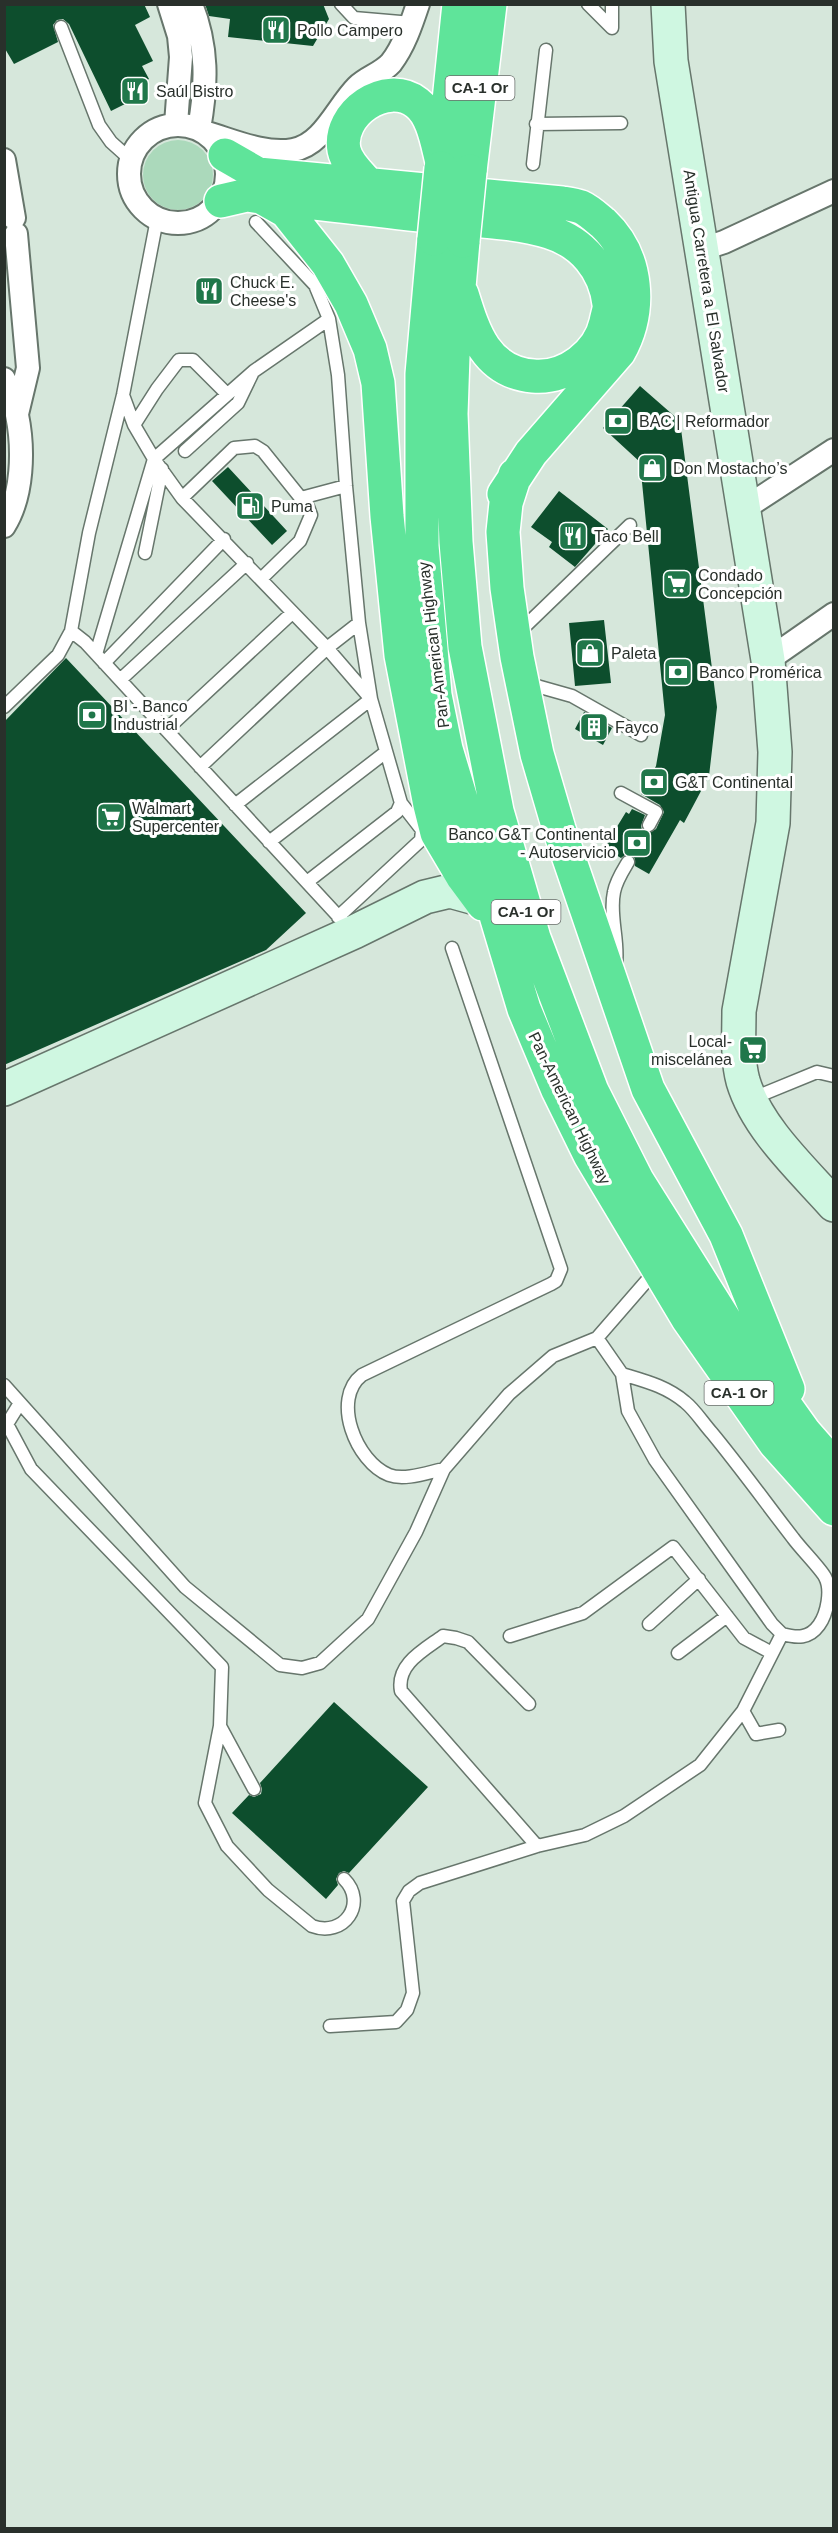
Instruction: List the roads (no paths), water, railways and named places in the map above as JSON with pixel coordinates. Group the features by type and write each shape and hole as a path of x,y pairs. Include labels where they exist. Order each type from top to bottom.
{"highway":[{"name":"Pan-American Highway","path":"451,167 482,67 490,4"},
{"name":"Pan-American Highway","path":"456,12 448,240 422,374 422,546 435,695 446,749 524,1009 558,1090 606,1185 688,1319 738,1392 775,1443 834,1509"},
{"path":"368,184 349,163 344,150 345,132 358,110 372,100 389,96 404,96 417,103 427,116 451,167"},
{"path":"210,139 258,174 582,207 609,229 623,250 633,276 635,296 626,340 619,352 514,475 487,525 460,594"},
{"path":"221,201 247,195 258,209 286,212 328,264 351,304 370,349 378,383 401,655 430,805 437,833 463,877 499,927"},
{"path":"258,209 504,224 550,232 579,246 594,262 603,280 609,305 604,332 589,356 568,370 544,377 523,375 500,367 487,354 470,319 458,282"},
{"name":"Pan-American Highway","path":"448,240 458,282 451,414 460,594 472,692 497,811 534,938 592,1091 637,1180 728,1325 805,1433 834,1466"},
{"path":"382,450 422,374"},
{"path":"514,475 506,503 503,532 504,563 522,682 537,754 559,829 648,1089 726,1235 805,1433"}],"street":[{"path":"169,4 179,36 181,57 176,124"},
{"path":"191,4 201,30 210,139 228,178 221,201 211,212 185,223 171,223 157,219 146,211 136,200 130,187 128,174 131,160 137,146 148,135 161,127 176,124 210,139 267,150 282,152 306,146 316,138 359,85 382,72 391,62 404,42 415,14"},
{"path":"482,67 505,4"},
{"name":"Antigua Carretera a El Salvador","path":"668,4 671,61 768,660 775,752 774,823 739,1011 739,1042 743,1079 750,1099 764,1124 834,1205"},
{"path":"5,171 15,226 28,368 17,414"},
{"path":"703,249 724,242 834,191"},
{"path":"4,379 17,414 20,443 18,491 4,526"},
{"path":"742,510 834,450"},
{"path":"768,660 834,614"},
{"path":"424,897 438,874 447,850"},
{"path":"4,1089 346,925 424,897 450,891 479,899"}],"lane":[{"path":"341,4 354,18 415,14"},
{"path":"588,4 612,28 612,4"},
{"path":"61,27 99,125 111,142 131,160"},
{"path":"533,164 546,50"},
{"path":"536,124 621,123"},
{"path":"71,631 100,658 346,925 421,840 422,830 401,803 371,699 358,623 338,375 328,319 315,285 258,209"},
{"path":"4,707 58,655 71,631 89,533 123,395 157,219"},
{"path":"100,658 158,464 226,393 328,319"},
{"path":"134,425 179,360 193,360 226,393"},
{"path":"185,451 238,403 254,371"},
{"path":"123,395 134,425 182,498 224,538 327,648 371,699"},
{"path":"182,498 234,448 255,446 263,451 308,507 311,515 310,522 300,541 262,579"},
{"path":"146,553 158,464"},
{"path":"301,498 346,486"},
{"path":"514,637 630,525"},
{"path":"100,658 224,538"},
{"path":"120,680 247,563"},
{"path":"166,730 292,613"},
{"path":"200,767 327,648 358,623"},
{"path":"522,682 572,696 641,735"},
{"path":"235,805 371,699"},
{"path":"269,842 386,752"},
{"path":"621,793 656,812 649,825"},
{"path":"306,882 397,812 401,803"},
{"path":"612,986 618,950 613,898 617,881 628,862"},
{"path":"444,1469 399,1477 387,1474 370,1464 361,1452 354,1435 348,1407 351,1385 362,1374 551,1284 556,1281 561,1269 452,948"},
{"path":"750,1099 817,1072 834,1076"},
{"path":"4,1385 185,1587 280,1665 302,1668 320,1663 368,1619 416,1532 444,1469 509,1394 553,1356 597,1338 657,1268"},
{"path":"597,1338 622,1374 628,1411 655,1460 772,1624 782,1634 795,1638 814,1631 822,1621 828,1590 825,1577 808,1559 726,1449 686,1403 663,1386 622,1374"},
{"path":"20,1404 6,1425 31,1469 222,1667 220,1726 205,1803 228,1846 268,1890 318,1929 337,1927 351,1914 354,1895 344,1879"},
{"path":"510,1636 583,1613 674,1547 744,1638 772,1653"},
{"path":"649,1624 699,1580"},
{"path":"678,1653 727,1616"},
{"path":"330,2026 396,2022 407,2010 413,1993 403,1901 409,1891 420,1883 537,1846 585,1835 624,1816 700,1765 743,1712 782,1634"},
{"path":"529,1704 468,1642 456,1638 443,1636 418,1654 401,1672 399,1682 401,1690 537,1846"},
{"path":"743,1712 756,1734 778,1730"},
{"path":"220,1726 254,1789"}],"place":[{"name":"Pollo Campero","path":"276,30"},
{"name":"Saúl Bistro","path":"135,91"},
{"name":"Chuck E. Cheese's","path":"209,291"},
{"name":"BAC | Reformador","path":"618,421"},
{"name":"Don Mostacho’s","path":"652,468"},
{"name":"Puma","path":"250,506"},
{"name":"Taco Bell","path":"573,536"},
{"name":"Condado Concepción","path":"677,584"},
{"name":"Paleta","path":"590,653"},
{"name":"Banco Promérica","path":"678,672"},
{"name":"BI - Banco Industrial","path":"92,715"},
{"name":"Fayco","path":"594,727"},
{"name":"G&T Continental","path":"654,782"},
{"name":"Walmart Supercenter","path":"111,817"},
{"name":"Banco G&T Continental - Autoservicio","path":"637,843"},
{"name":"Local- miscelánea","path":"753,1050"}]}
